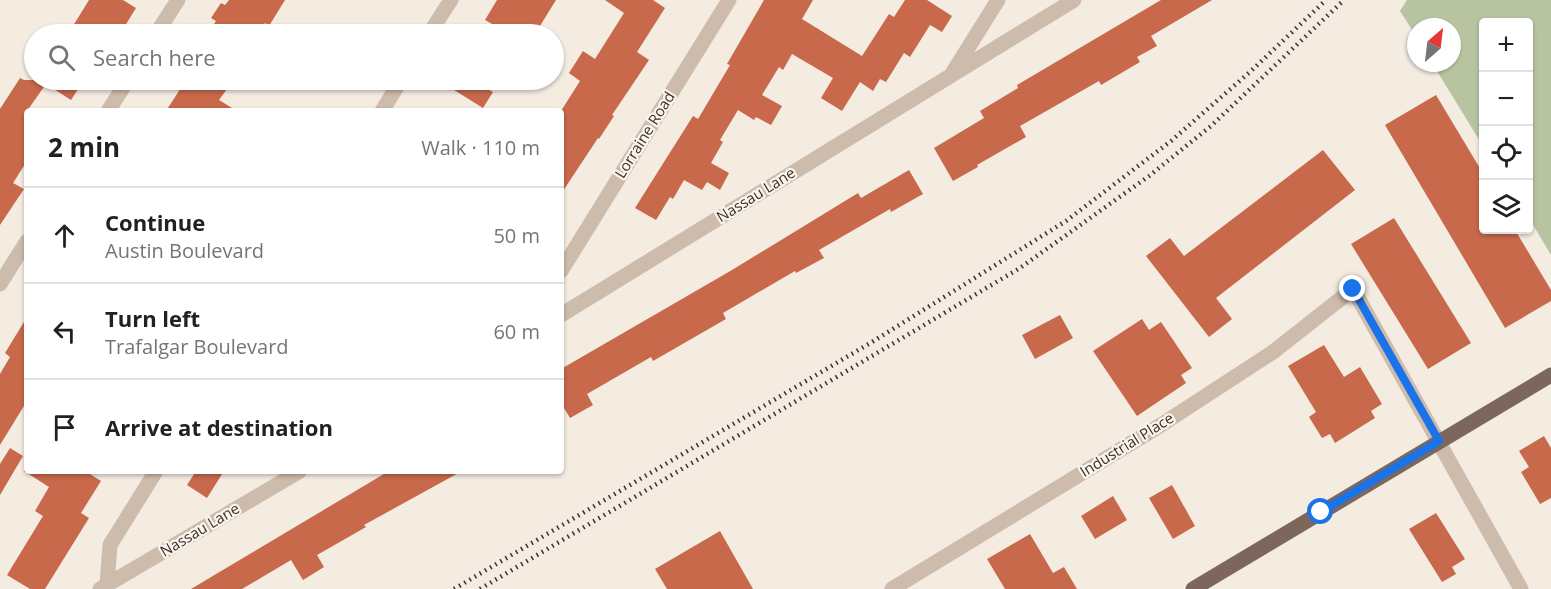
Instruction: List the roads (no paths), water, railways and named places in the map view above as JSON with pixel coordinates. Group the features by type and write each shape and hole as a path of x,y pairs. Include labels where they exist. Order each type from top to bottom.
{"main road":[{"path":"1193,589 1551,375"}],"street":[{"path":"162,24 178,0"},
{"path":"435,24 451,0"},
{"name":"Lorraine Road","path":"564,266 729,0"},
{"path":"951,74 998,0"},
{"name":"Nassau Lane","path":"564,313 1074,0"},
{"path":"110,108 122,90"},
{"path":"384,108 395,90"},
{"path":"0,284 24,246"},
{"name":"Industrial Place","path":"892,589 1161,424 1273,352 1353,289 1439,441"},
{"path":"1439,441 1521,589"},
{"path":"104,587 110,545 154,474"},
{"name":"Nassau Lane","path":"104,587 295,474"}],"railway":[{"path":"454,589 872,342 1066,221 1171,141 1251,71 1326,0"},
{"path":"480,589 1020,268 1149,176 1211,126 1344,0"}]}
